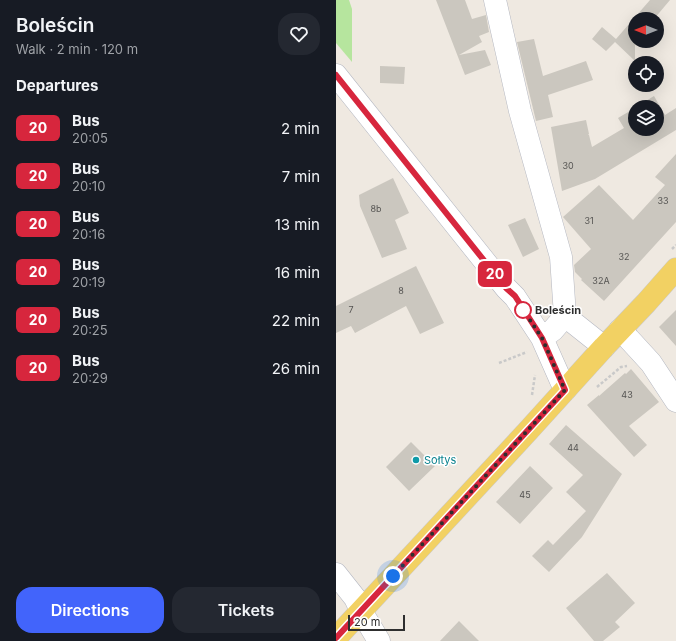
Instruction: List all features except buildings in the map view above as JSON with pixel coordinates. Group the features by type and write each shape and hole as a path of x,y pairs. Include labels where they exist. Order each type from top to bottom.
{"main road":[{"path":"336,638 676,269"}],"street":[{"path":"494,0 520,111 561,258 565,316 553,330 535,345"},
{"path":"336,75 506,288 515,296 535,345 565,390"},
{"path":"565,316 604,347"},
{"path":"620,330 651,363 676,401"},
{"path":"340,584 355,598 360,611 379,641"}],"path":[{"path":"499,363 535,345"},
{"path":"593,391 621,367 629,366 640,372 651,363"},
{"path":"531,398 535,372"}],"green space":[{"path":"336,0 349,0 352,9 352,62 336,43"}],"bus line":[{"name":"20","path":"336,75 506,288 515,296 542,338 565,390 336,638"}],"place":[{"name":"Boleścin","path":"523,310"},
{"name":"Sołtys","path":"416,460"}],"route":[{"path":"393,576 565,390 542,338 521,307 523,310"}]}
